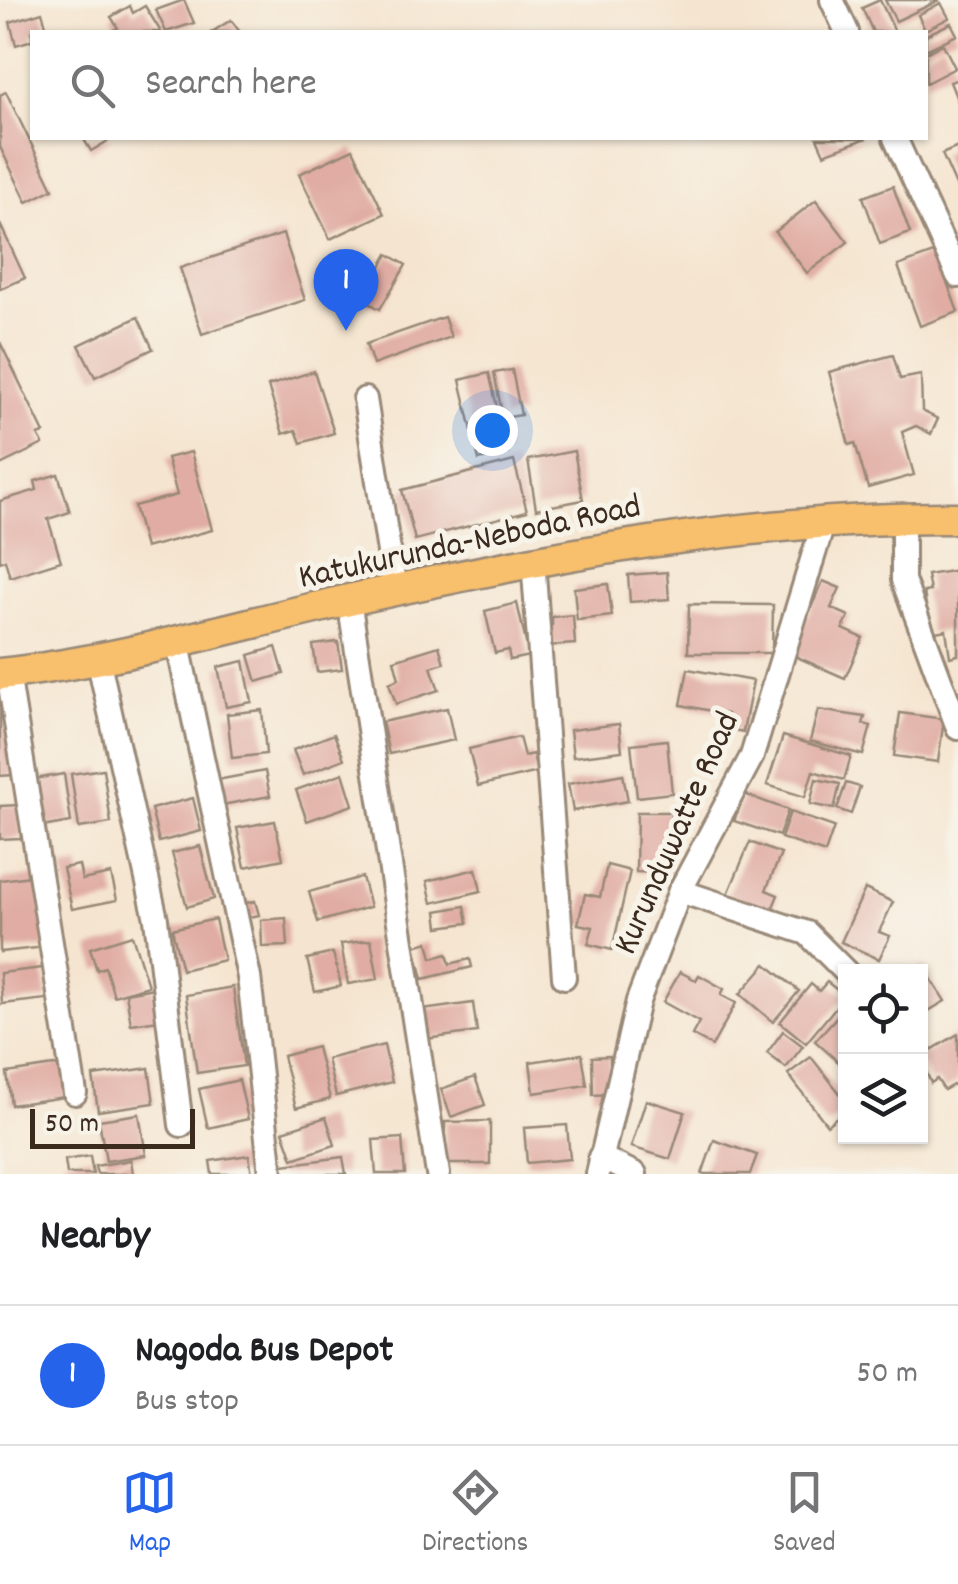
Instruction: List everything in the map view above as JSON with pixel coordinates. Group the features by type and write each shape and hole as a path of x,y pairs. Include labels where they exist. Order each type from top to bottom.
{"main road":[{"name":"Katukurunda-Neboda Road","path":"4,673 98,658 533,560 678,535 824,522 958,518"}],"street":[{"path":"832,0 846,30"},
{"path":"896,140 958,276"},
{"path":"364,399 395,590"},
{"path":"903,518 903,580 958,728"},
{"name":"Kurunduwatte Road","path":"599,1166 638,1001 680,891 752,756 824,522"},
{"path":"533,560 564,977"},
{"path":"349,600 438,1174"},
{"path":"178,640 249,976 271,1174"},
{"path":"98,658 156,919 181,1125"},
{"path":"4,673 75,1093"},
{"path":"680,891 807,933 838,964"},
{"path":"599,1166 635,1174"}],"building":[{"path":"184,0 194,23 165,30 156,10"},
{"path":"880,0 894,30 872,30 862,8"},
{"path":"885,0 940,0 896,21"},
{"path":"941,3 949,18 925,30 918,15"},
{"path":"130,6 133,13 145,6 160,30 114,30 118,28 111,17"},
{"path":"42,12 47,30 30,30 30,41 16,45 10,22"},
{"path":"231,20 238,30 215,30"},
{"path":"951,23 957,35 928,49 928,34"},
{"path":"943,44 955,68 928,82 928,52"},
{"path":"958,79 958,102 950,82"},
{"path":"6,92 53,189 27,202 0,147 0,95"},
{"path":"84,140 110,140 91,151"},
{"path":"818,140 862,140 824,154"},
{"path":"958,147 958,190 942,154"},
{"path":"353,149 384,214 330,239 299,174"},
{"path":"893,186 910,233 880,244 863,197"},
{"path":"816,200 848,242 807,273 775,232"},
{"path":"0,224 25,278 0,289"},
{"path":"283,234 305,300 202,334 180,268"},
{"path":"936,252 958,312 920,326 898,266"},
{"path":"388,254 406,265 380,309 362,299"},
{"path":"138,317 153,349 95,377 79,345"},
{"path":"444,317 451,337 373,365 366,344"},
{"path":"0,342 44,433 38,435 43,444 0,465"},
{"path":"893,355 900,379 921,375 922,411 938,419 931,434 916,426 902,432 914,475 868,488 855,443 849,445 829,372"},
{"path":"512,370 521,415 503,418 494,373"},
{"path":"314,371 334,433 301,443 296,430 283,434 268,386"},
{"path":"489,373 508,453 479,460 460,380"},
{"path":"574,451 583,500 536,509 528,460"},
{"path":"191,452 212,530 145,548 134,506 177,495 167,458"},
{"path":"514,461 527,511 415,540 402,490"},
{"path":"58,474 70,512 48,519 61,561 10,577 5,560 0,562 0,501 37,490 35,481"},
{"path":"958,570 958,655 950,657 946,630 930,633 924,592 930,591 927,575"},
{"path":"667,572 669,599 630,602 628,575"},
{"path":"823,581 840,588 831,608 849,616 843,629 863,638 845,678 790,654"},
{"path":"608,584 612,616 577,620 574,588"},
{"path":"517,603 529,656 510,660 508,650 495,653 485,611"},
{"path":"689,604 773,605 772,653 688,653"},
{"path":"573,615 575,644 546,646 544,626 552,625 552,617"},
{"path":"338,642 342,669 317,672 313,645"},
{"path":"439,646 444,663 431,667 439,690 396,704 389,683 399,679 394,660"},
{"path":"276,647 284,674 257,682 249,655"},
{"path":"244,661 252,702 226,707 218,667"},
{"path":"688,669 753,681 743,732 724,728 727,714 681,705"},
{"path":"6,700 13,775 0,776 0,701"},
{"path":"447,708 454,740 389,754 382,722"},
{"path":"262,710 266,754 232,758 227,714"},
{"path":"818,710 865,717 863,724 871,726 863,755 810,741"},
{"path":"900,713 944,719 938,762 894,756"},
{"path":"619,724 622,751 573,757 570,730"},
{"path":"334,734 344,759 303,775 293,750"},
{"path":"783,736 851,756 844,780 813,771 805,797 767,785"},
{"path":"519,737 524,756 533,754 537,772 478,786 469,749"},
{"path":"667,740 672,793 637,797 631,744"},
{"path":"103,769 111,823 79,828 71,774"},
{"path":"265,771 270,796 222,805 217,780"},
{"path":"343,773 353,805 307,821 296,790"},
{"path":"64,774 71,822 42,827 34,779"},
{"path":"623,774 628,801 573,811 568,784"},
{"path":"816,779 840,784 834,809 810,804"},
{"path":"846,783 860,787 851,814 837,809"},
{"path":"744,794 788,810 779,836 734,821"},
{"path":"193,798 201,831 159,842 151,809"},
{"path":"19,805 21,838 0,839 0,806"},
{"path":"637,812 671,812 670,873 636,872"},
{"path":"790,812 834,827 825,853 781,838"},
{"path":"275,821 283,859 245,867 237,828"},
{"path":"750,842 781,854 766,890 778,895 771,912 728,894"},
{"path":"200,846 214,899 187,907 172,853"},
{"path":"79,865 82,880 111,874 117,900 72,909 63,868"},
{"path":"607,865 630,871 612,950 588,944 593,927 578,924 585,894 600,897"},
{"path":"476,869 481,891 432,903 427,881"},
{"path":"38,875 46,947 0,952 0,880"},
{"path":"362,877 370,907 318,922 309,892"},
{"path":"865,889 893,902 879,932 890,936 879,959 841,942"},
{"path":"255,901 259,915 242,919 238,905"},
{"path":"465,906 468,923 439,927 437,911"},
{"path":"286,918 288,946 262,947 261,920"},
{"path":"215,919 224,960 182,970 172,929"},
{"path":"132,935 148,986 114,996 105,967 97,970 90,948"},
{"path":"371,940 378,979 348,984 341,944"},
{"path":"428,942 432,958 447,954 450,964 470,959 472,967 423,979 415,946"},
{"path":"333,953 341,986 315,992 307,959"},
{"path":"766,964 799,991 773,1022 740,994"},
{"path":"43,968 47,999 2,1004 0,973"},
{"path":"680,972 696,980 699,975 724,989 721,995 736,1003 712,1046 692,1035 699,1022 663,1002"},
{"path":"928,974 945,1001 928,1011"},
{"path":"827,982 838,991 838,1004 806,1043 780,1022 811,984 819,991"},
{"path":"233,987 244,1066 197,1073 186,995"},
{"path":"154,988 159,1020 131,1024 126,993"},
{"path":"473,1003 477,1032 426,1039 422,1010"},
{"path":"838,1015 838,1062 815,1041"},
{"path":"783,1031 803,1046 786,1068 767,1053"},
{"path":"958,1034 958,1082 944,1090 937,1079 931,1083 928,1052"},
{"path":"384,1045 392,1082 336,1096 327,1059"},
{"path":"317,1047 330,1099 296,1108 283,1056"},
{"path":"582,1054 587,1085 534,1093 530,1062"},
{"path":"610,1056 611,1094 593,1095 592,1057"},
{"path":"811,1057 838,1091 838,1116 827,1125 788,1074"},
{"path":"67,1064 71,1096 11,1105 7,1073"},
{"path":"149,1068 154,1103 98,1111 93,1076"},
{"path":"475,1077 485,1105 451,1117 441,1089"},
{"path":"239,1080 248,1119 208,1128 199,1089"},
{"path":"646,1100 685,1112 670,1159 631,1147"},
{"path":"139,1114 146,1155 106,1161 99,1120"},
{"path":"326,1117 335,1145 293,1159 283,1131"},
{"path":"490,1121 490,1164 445,1164 445,1122"},
{"path":"567,1125 570,1159 527,1163 524,1128"},
{"path":"402,1138 405,1174 376,1174 373,1140"},
{"path":"714,1140 757,1155 750,1174 702,1174"},
{"path":"249,1155 252,1174 212,1174 210,1161"},
{"path":"90,1156 93,1174 67,1174 65,1160"},
{"path":"343,1157 346,1174 277,1174 276,1166"},
{"path":"131,1160 133,1174 97,1174 95,1166"}],"place":[{"name":"Nagoda Bus Depot","path":"346,331"}]}
